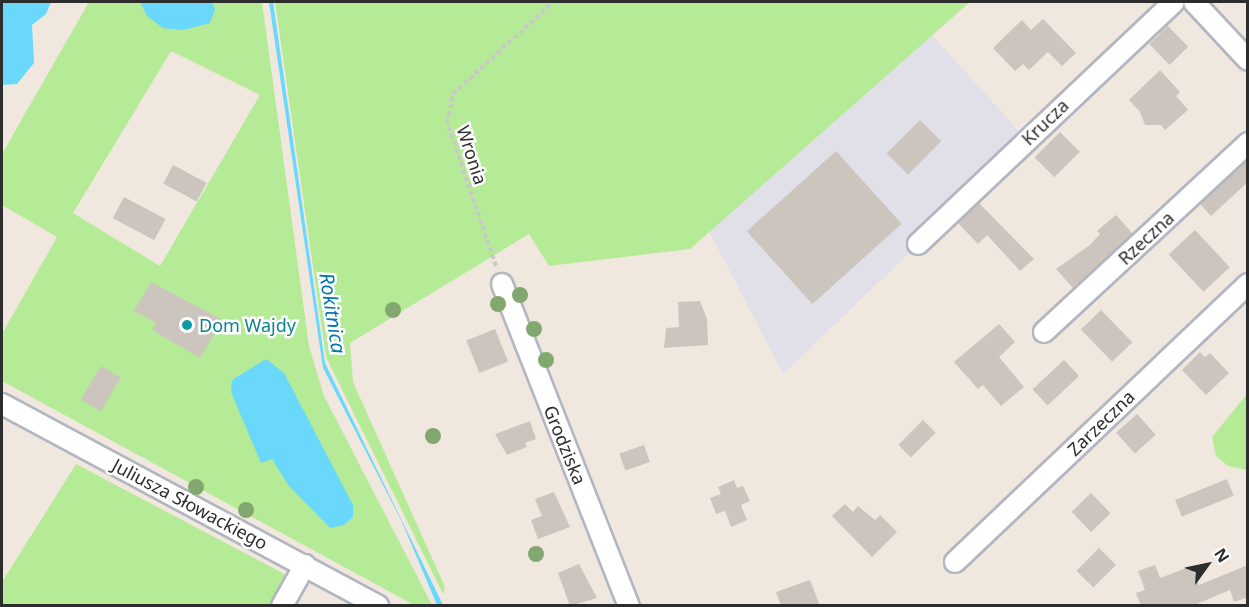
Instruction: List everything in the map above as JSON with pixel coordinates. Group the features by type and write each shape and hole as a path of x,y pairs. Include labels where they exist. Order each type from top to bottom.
{"street":[{"name":"Krucza","path":"918,244 1174,2"},
{"path":"1194,2 1248,60"},
{"name":"Rzeczna","path":"1044,332 1248,143"},
{"name":"Grodziska","path":"501,284 629,606"},
{"name":"Zarzeczna","path":"955,562 1248,284"},
{"name":"Juliusza Słowackiego","path":"2,404 378,606"},
{"path":"282,606 305,565"}],"path":[{"name":"Wronia","path":"501,284 447,123 453,94 553,2"}],"shaded area":[{"path":"932,35 1027,140 783,374 709,231"}],"green space":[{"path":"89,2 262,2 309,346 324,396 432,605 414,605 2,381 2,334 57,237 2,205 2,154","holes":["171,51 260,95 160,266 73,213"]},
{"path":"275,2 970,2 690,249 549,266 529,234 350,343 353,382 445,587 443,594 326,357"},
{"path":"1247,394 1247,470 1228,466 1216,456 1212,437"},
{"path":"76,464 290,577 274,606 2,605 2,582"}],"water":[{"path":"2,2 51,2 46,14 32,25 34,63 17,84 2,85"},
{"path":"140,2 212,2 215,9 210,23 183,30 163,28 147,16"},
{"path":"269,2 273,2 325,363 443,605 437,605 401,520 323,368"},
{"path":"266,359 284,373 353,505 353,517 344,525 330,528 289,486 272,459 261,463 231,392 232,380"}],"building":[{"path":"1043,19 1076,53 1062,66 1048,52 1029,70 1023,64 1015,71 993,48 1022,20 1031,30"},
{"path":"1168,26 1188,47 1169,65 1149,44"},
{"path":"1160,70 1180,92 1176,96 1188,110 1165,130 1161,125 1145,125 1140,112 1129,100"},
{"path":"920,120 941,141 908,174 887,153"},
{"path":"1060,132 1080,152 1054,177 1035,157"},
{"path":"836,151 902,224 812,304 747,231"},
{"path":"1248,160 1248,182 1211,216 1200,204"},
{"path":"173,165 207,183 197,201 163,184"},
{"path":"124,197 165,219 154,240 113,218"},
{"path":"979,203 1034,259 1020,271 987,235 978,244 958,223"},
{"path":"1116,215 1133,234 1073,288 1056,269 1090,245 1100,234 1097,231"},
{"path":"1195,230 1230,267 1203,292 1169,255"},
{"name":"Dom Wajdy","path":"151,282 223,320 200,358 152,330 156,323 134,311"},
{"path":"700,301 707,319 708,345 664,348 666,328 679,327 678,302"},
{"path":"1101,310 1132,342 1112,362 1081,329"},
{"path":"999,324 1015,342 999,357 1024,387 1001,406 983,385 978,389 954,362"},
{"path":"495,329 508,361 479,373 466,341"},
{"path":"1200,352 1205,357 1210,353 1229,373 1206,395 1182,370"},
{"path":"1064,360 1079,376 1048,405 1033,389"},
{"path":"101,366 121,378 101,411 81,399"},
{"path":"1137,414 1156,435 1135,454 1116,433"},
{"path":"923,420 936,433 911,457 898,445"},
{"path":"530,421 536,439 525,443 527,447 507,455 495,434"},
{"path":"644,445 650,462 625,470 619,453"},
{"path":"1227,479 1234,496 1182,517 1175,500"},
{"path":"734,480 737,488 743,486 750,501 741,505 747,520 731,527 725,511 716,514 710,498 721,494 718,487"},
{"path":"554,492 570,527 538,539 531,520 542,516 535,499"},
{"path":"1091,493 1110,513 1091,532 1072,512"},
{"path":"845,504 853,512 858,506 875,520 880,515 897,532 872,557 832,516"},
{"path":"1099,548 1116,565 1093,588 1076,571"},
{"path":"579,564 597,598 570,606 558,573"},
{"path":"1155,565 1160,578 1192,566 1199,585 1248,565 1248,597 1234,602 1230,590 1192,606 1141,606 1136,593 1145,590 1138,571"},
{"path":"810,580 820,606 781,606 776,592"}],"place":[{"name":"Dom Wajdy","path":"187,325"}],"water label":[{"name":"Rokitnica","path":"333,313"}]}
